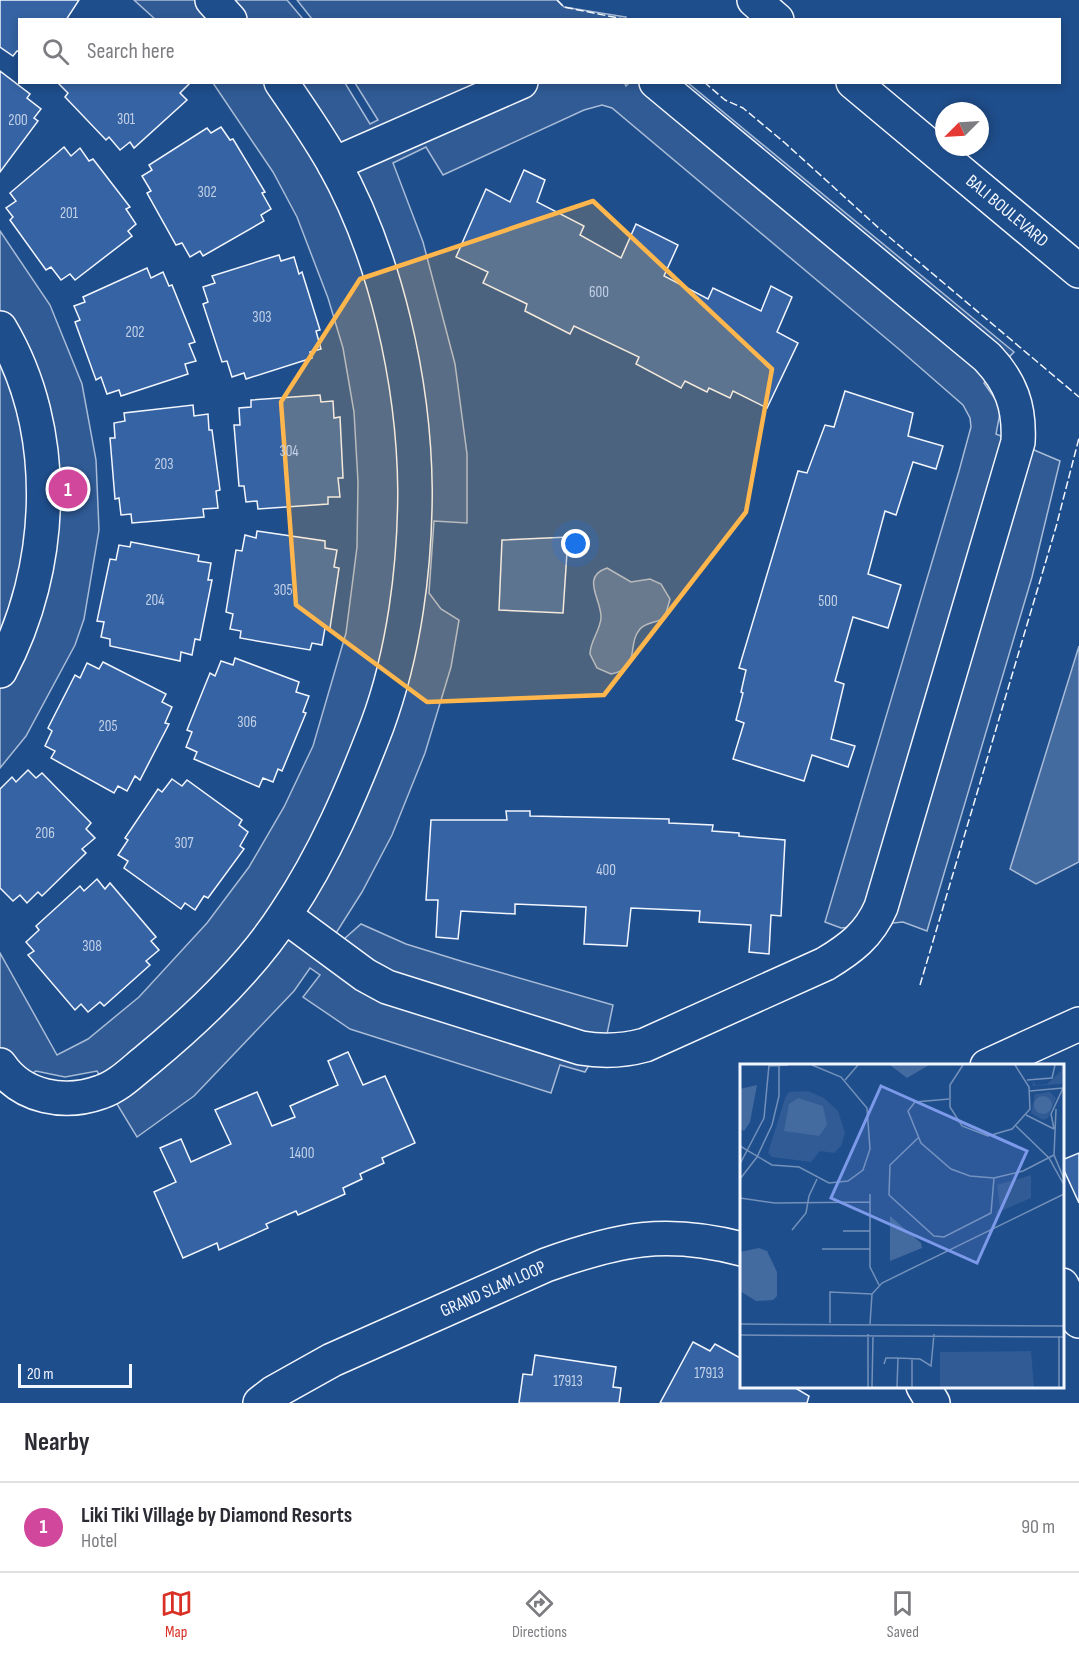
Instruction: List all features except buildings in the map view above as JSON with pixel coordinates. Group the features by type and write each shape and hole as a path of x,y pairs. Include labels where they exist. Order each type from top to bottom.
{"street":[{"path":"212,0 228,18"},
{"path":"754,0 775,18"},
{"path":"0,1065 19,1085 37,1095 82,1098 104,1092 120,1083 167,1044 250,961 285,915 334,829 378,722 405,609 412,548 415,490 412,430 403,370 390,312 374,259 334,164 282,84"},
{"path":"334,164 516,84"},
{"path":"285,915 365,975 387,987 570,1045 602,1051 624,1051 645,1045 825,964 843,953 873,926 881,908 1018,442 1019,419 1014,396 1003,374 987,357 658,84"},
{"name":"BALI BOULEVARD","path":"855,84 1079,271"},
{"path":"0,328 19,368 32,405 40,444 44,485 43,525 29,599 14,645 0,671"},
{"path":"989,1064 1079,1024"},
{"name":"GRAND SLAM LOOP","path":"260,1403 283,1387 340,1356 546,1265 580,1253 648,1237 710,1241 740,1249"},
{"path":"1064,1289 1079,1321"},
{"path":"924,1388 933,1403"}],"highlighted area":[{"path":"593,201 772,369 746,512 604,695 427,702 296,605 281,402 360,279"}],"shaded area":[{"path":"134,0 287,0 302,18 154,18"},
{"path":"297,0 557,0 564,7 626,17 626,18 311,18"},
{"path":"214,84 346,84 370,124 378,120 356,84 625,84 626,86 628,84 689,84 1014,352 984,383 998,403 1000,413 996,434 1060,461 1032,577 927,931 903,922 841,928 825,922 971,427 970,418 963,405 612,108 602,105 584,110 443,175 426,147 393,163 423,242 455,364 467,454 467,523 434,521 429,593 441,609 459,620 451,667 425,753 392,835 362,892 336,933 344,939 361,924 406,944 613,1005 607,1034 585,1072 560,1065 551,1093 350,1029 303,997 320,975 310,968 294,991 194,1096 137,1137 97,1071 65,1077 36,1071 0,1092 0,953 57,1055 88,1039 139,997 207,923 249,867 284,807 313,746 346,633 357,547 358,482 354,412 343,348 328,298 297,217 273,172"},
{"path":"0,231 50,305 82,384 96,460 99,530 84,619 75,645 26,736 0,768"},
{"path":"607,568 631,582 650,579 661,584 670,599 665,617 645,625 636,635 627,667 611,674 597,668 590,654 601,618 594,590 595,577"},
{"path":"1079,646 1079,862 1036,884 1010,869"}],"fence":[{"path":"557,0 564,7 618,18"},
{"path":"706,84 725,100 743,108 785,143 882,231 1079,397"},
{"path":"920,985 1056,527 1079,438"}],"place":[{"name":"Liki Tiki Village by Diamond Resorts","path":"68,489"}]}
